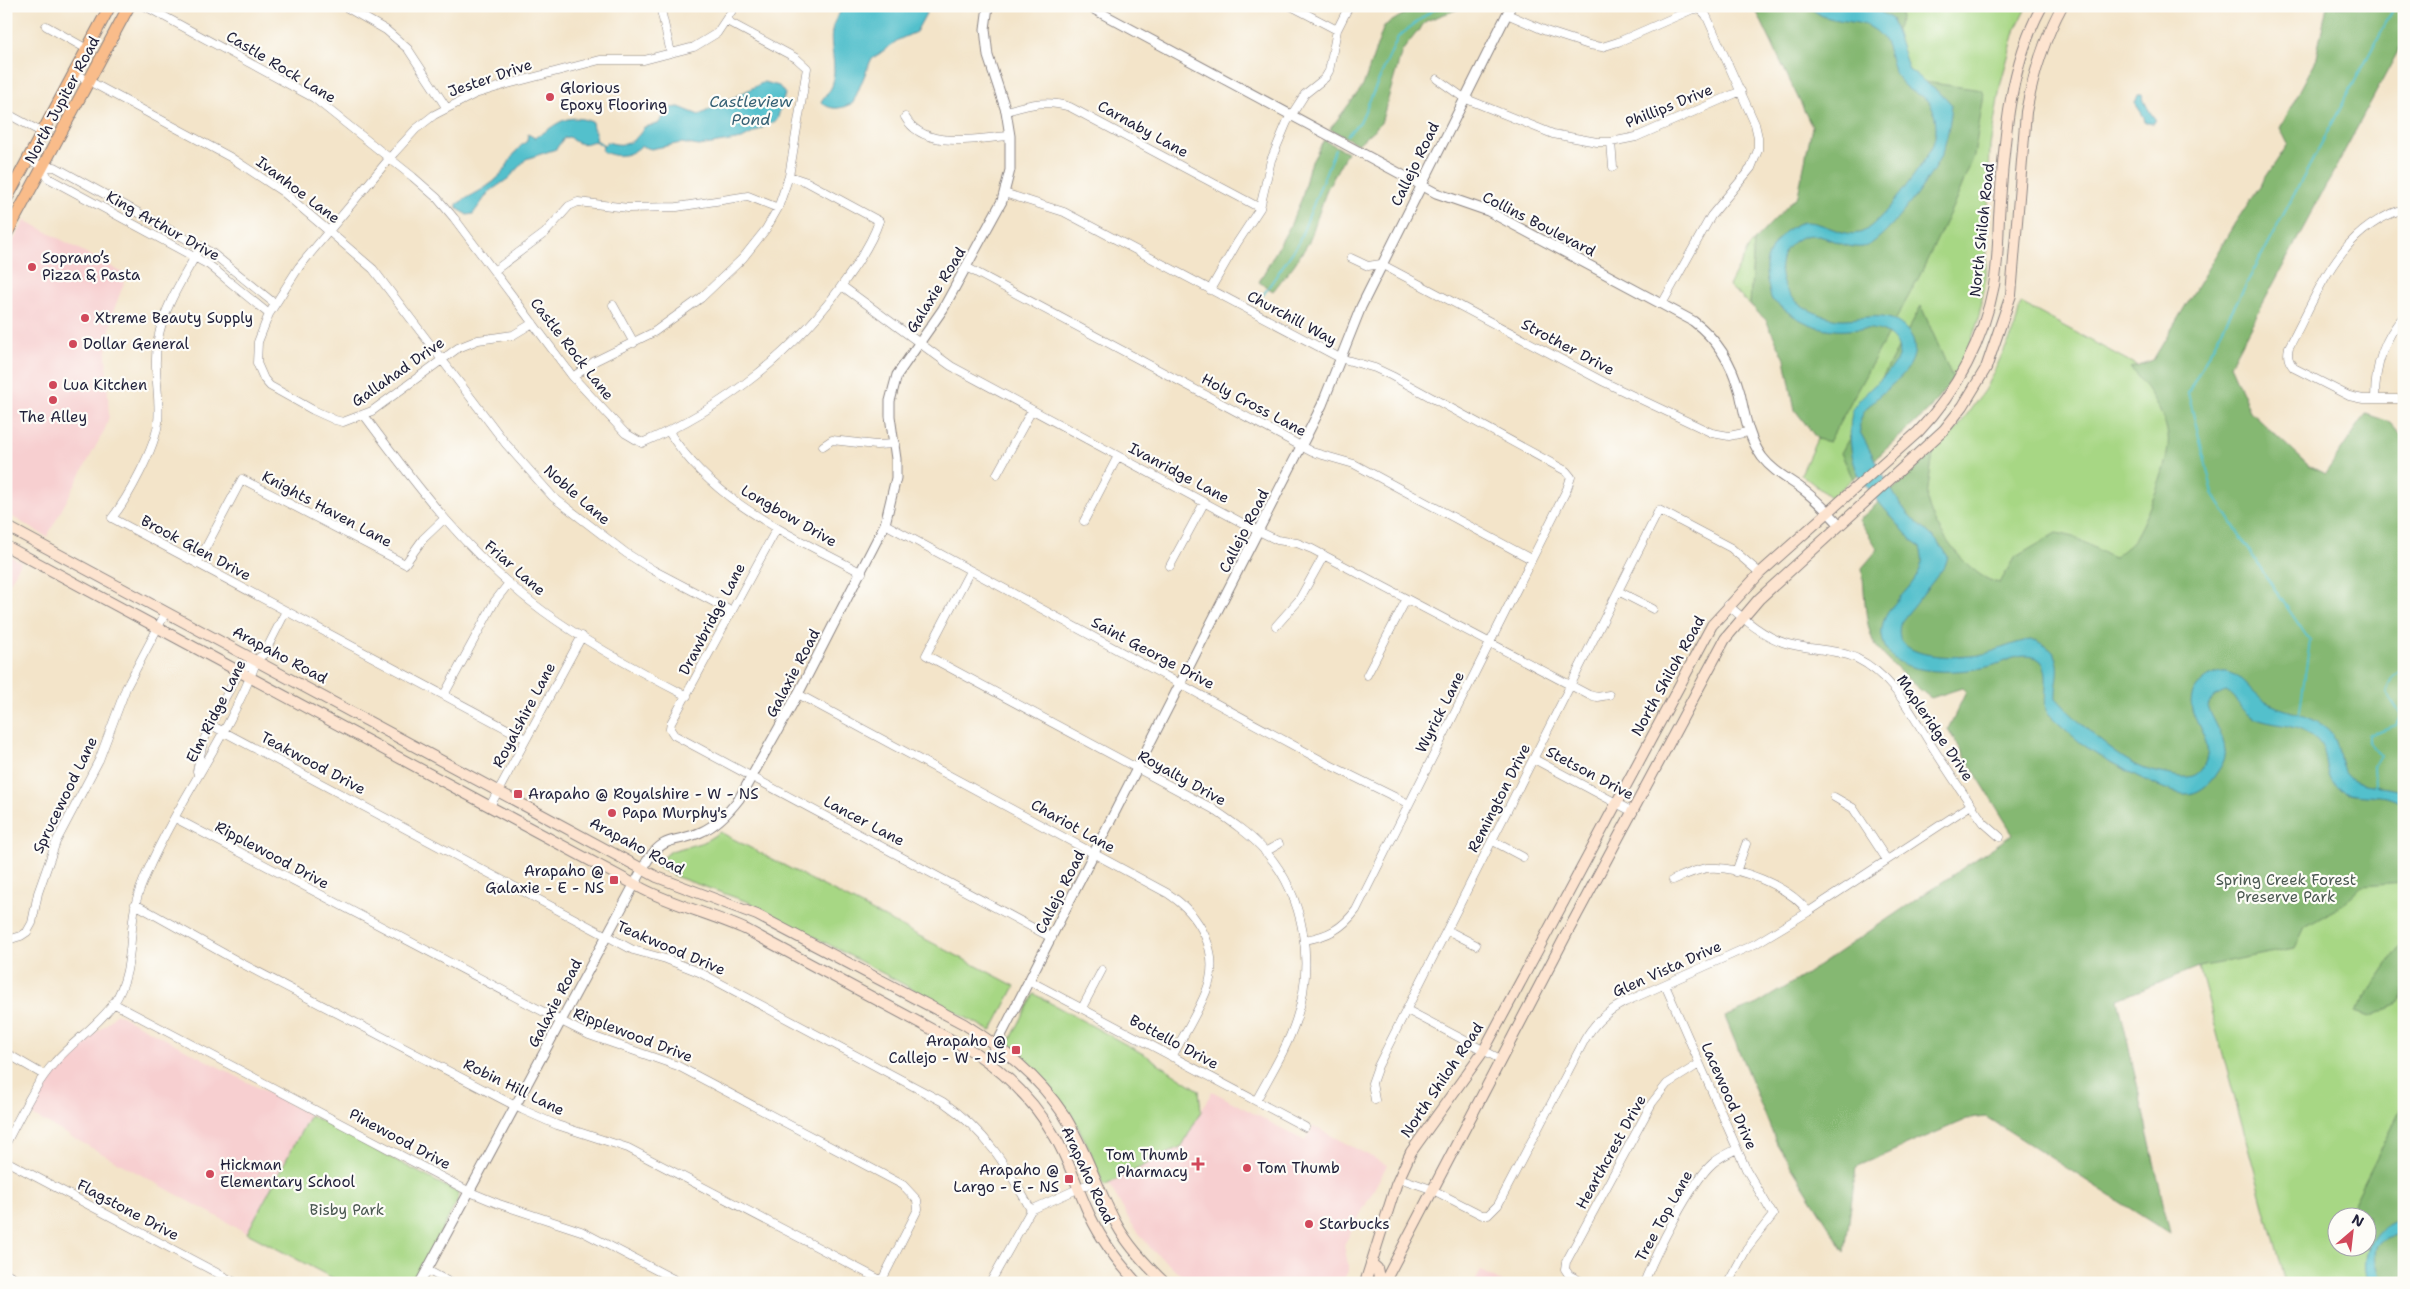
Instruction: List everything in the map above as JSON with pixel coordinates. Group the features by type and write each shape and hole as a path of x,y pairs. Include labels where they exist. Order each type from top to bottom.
{"main road":[{"name":"North Jupiter Road","path":"6,200 110,6"},
{"name":"North Jupiter Road","path":"6,235 129,6"},
{"name":"North Shiloh Road","path":"1365,1283 1399,1178 1419,1139 1484,1050 1703,640 1728,606 1760,573 1932,417 1960,377 1976,344 1994,284 2009,113 2023,51 2042,6"},
{"name":"North Shiloh Road","path":"1384,1283 1431,1189 1711,662 1742,617 1944,430 1972,393 1993,352 2010,296 2014,276 2024,131 2031,86 2051,30 2062,6"},
{"name":"Arapaho Road","path":"6,526 643,869 684,888 714,897 757,915 964,1024 997,1045 1014,1058 1050,1096 1081,1146 1095,1181 1125,1239 1165,1283"},
{"name":"Arapaho Road","path":"6,546 634,884 678,906 709,915 747,930 957,1042 988,1061 1018,1088 1040,1114 1055,1137 1104,1241 1119,1263 1137,1283"},
{"path":"37,562 44,547"},
{"path":"1371,1263 1377,1268 1380,1283"}],"street":[{"name":"Castle Rock Lane","path":"145,6 314,98 436,198 494,271 573,377 605,413 637,442 642,443 669,432 723,400 761,372 809,327 863,256 879,221 807,182 789,176"},
{"path":"344,6 355,9 386,30 408,49 446,107"},
{"path":"660,6 671,53"},
{"name":"Jester Drive","path":"268,314 298,267 389,158 416,129 446,107 474,94 600,60 644,60 694,47 707,40 727,21 735,6"},
{"name":"Galaxie Road","path":"420,1283 634,884 652,854 663,843 678,837 702,832 718,821 739,799 798,694 862,573 885,524 896,478 895,444 890,416 892,394 897,375 939,315 968,268 990,226 1004,193 1010,170 1010,136 1006,110 988,56 985,29 988,6"},
{"path":"1291,6 1338,30"},
{"path":"1210,290 1236,243 1260,208 1271,160 1292,115 1305,94 1325,78 1329,71 1338,30 1349,6"},
{"name":"Collins Boulevard","path":"1091,7 1436,193 1488,211 1693,320 1719,346 1737,384 1748,432 1763,458 1772,468 1803,490 1840,525"},
{"path":"1509,10 1546,31 1589,46 1602,47 1618,42 1693,9 1701,10 1706,15 1741,91 1758,137 1755,160 1744,179 1711,216 1662,304"},
{"name":"Callejo Road","path":"988,1061 1302,446 1322,405 1361,307 1381,264 1509,10"},
{"path":"573,377 594,361 654,332 711,289 743,258 766,229 778,208 789,176 807,68 796,58 727,21"},
{"path":"46,26 87,49"},
{"name":"Ivanhoe Lane","path":"74,73 257,174 284,192 373,269 441,359"},
{"name":"Phillips Drive","path":"1437,79 1464,98 1553,134 1611,142 1636,137 1741,91"},
{"name":"Carnaby Lane","path":"1006,110 1033,103 1050,102 1070,107 1260,208"},
{"path":"6,113 43,132"},
{"path":"905,117 911,128 934,139 1010,136"},
{"path":"1611,142 1613,167"},
{"name":"King Arthur Drive","path":"28,159 43,167 55,167 201,246 234,269 274,303"},
{"name":"King Arthur Drive","path":"43,167 48,178 195,257 230,281 268,314"},
{"name":"Churchill Way","path":"1004,193 1064,212 1340,358 1375,368 1392,376 1566,471"},
{"path":"494,271 545,233 569,206 578,202 628,208 677,208 748,196 778,208"},
{"path":"2404,209 2372,222 2354,236 2341,252 2289,347 2288,361 2294,368 2338,392 2364,399 2404,399"},
{"name":"Brook Glen Drive","path":"201,246 166,311 159,333 155,362 158,423 149,453 112,518 526,739"},
{"path":"1351,258 1368,266 1381,264"},
{"name":"Strother Drive","path":"1381,264 1653,407 1720,436 1748,432"},
{"name":"Holy Cross Lane","path":"968,268 1312,452 1354,464 1532,559"},
{"name":"Ivanridge Lane","path":"842,286 951,366 1204,503 1277,540 1297,544 1324,555 1570,686 1597,697 1609,696"},
{"path":"613,305 634,343"},
{"name":"Gallahad Drive","path":"268,314 256,349 260,371 270,386 335,420 343,422 364,415 441,359 467,343 513,335 533,323"},
{"path":"2375,398 2379,359 2404,316"},
{"name":"Noble Lane","path":"441,359 506,444 553,497 626,553 652,570 731,611"},
{"path":"997,474 1032,410"},
{"name":"Friar Lane","path":"364,415 444,519 469,546 509,583 543,611 621,661 687,696"},
{"name":"Longbow Drive","path":"669,432 687,458 714,486 746,510 862,573"},
{"path":"822,446 832,440 876,445 895,444"},
{"path":"1084,521 1118,456"},
{"name":"Wyrick Lane","path":"1305,940 1324,936 1338,930 1356,910 1569,484 1570,477 1566,471"},
{"name":"Knights Haven Lane","path":"197,564 242,479 405,564 423,539 444,519"},
{"path":"1170,566 1204,503"},
{"name":"Remington Drive","path":"1375,1100 1372,1083 1374,1074 1659,510 1731,548 1760,573"},
{"name":"Saint George Drive","path":"885,524 1334,767 1409,804"},
{"name":"Drawbridge Lane","path":"672,723 777,528"},
{"path":"1276,626 1299,600 1324,555"},
{"name":"Royalty Drive","path":"970,571 926,655 1213,809 1251,837 1265,852 1286,883 1295,904 1305,940 1306,979 1296,1020 1286,1046 1256,1101"},
{"path":"444,695 495,601 509,583"},
{"path":"1618,591 1653,610"},
{"path":"1367,675 1406,600"},
{"name":"Mapleridge Drive","path":"1728,606 1758,630 1784,642 1838,652 1856,659 1877,672 1904,702 1984,823 2000,837"},
{"name":"Elm Ridge Lane","path":"198,774 197,771 204,742 240,671 264,654 286,611"},
{"name":"Sprucewood Lane","path":"6,938 11,939 21,936 27,932 32,923 38,894 56,842 99,760 126,688 166,612"},
{"name":"Royalshire Lane","path":"490,806 582,636"},
{"name":"Elm Ridge Lane","path":"6,1143 44,1075 95,1024 113,1003 125,980 130,959 135,904 152,860 198,774 224,732 251,677 257,660"},
{"name":"Chariot Lane","path":"798,694 1176,898 1189,910 1206,935 1211,960 1207,991 1172,1057"},
{"name":"Lancer Lane","path":"672,723 670,729 677,738 1052,938"},
{"name":"Teakwood Drive","path":"211,725 632,950 666,959 699,972 943,1102 973,1125 1003,1160 1031,1210"},
{"name":"Stetson Drive","path":"1534,759 1633,812"},
{"path":"1834,797 1853,808 1888,860"},
{"name":"Glen Vista Drive","path":"1399,1178 1431,1189 1482,1215 1488,1215 1494,1211 1591,1030 1616,1006 1755,944 1808,912 1971,805"},
{"name":"Ripplewood Drive","path":"175,818 561,1021 589,1035 678,1066 903,1185 917,1200 918,1209 884,1282"},
{"path":"1493,841 1523,857"},
{"path":"1265,852 1279,844"},
{"path":"1736,872 1746,844"},
{"path":"1673,880 1691,872 1709,868 1736,872 1782,888 1802,904 1808,912"},
{"name":"Robin Hill Lane","path":"135,904 239,962 516,1106 558,1125 628,1148 884,1282"},
{"path":"1447,930 1476,945"},
{"path":"1082,1008 1102,970"},
{"name":"Bottello Drive","path":"1030,981 1304,1127"},
{"name":"Lacewood Drive","path":"1665,985 1737,1149 1773,1215 1747,1248 1728,1283"},
{"name":"Pinewood Drive","path":"113,1003 470,1192 581,1232 680,1283"},
{"path":"1407,1010 1500,1059"},
{"path":"6,1053 44,1075"},
{"name":"Hearthcrest Drive","path":"1584,1283 1569,1275 1566,1269 1566,1262 1652,1103 1667,1084 1699,1064"},
{"name":"Tree Top Lane","path":"1644,1283 1662,1244 1696,1183 1713,1163 1737,1149"},
{"name":"Flagstone Drive","path":"6,1161 236,1283"},
{"path":"990,1283 1031,1210 1095,1181"},
{"path":"427,1270 451,1283"},
{"path":"6,1273 24,1283"}],"shaded area":[{"path":"25,220 125,274 124,283 113,312 106,353 109,416 105,429 47,537 6,513 6,254"},
{"path":"6,554 21,562 6,590"},
{"name":"Hickman Elementary School","path":"116,1013 310,1115 247,1233 30,1114 53,1076 78,1047 108,1023"},
{"path":"1212,1091 1305,1141 1313,1126 1387,1165 1344,1245 1349,1269 1342,1283 1191,1283 1152,1250 1131,1223 1109,1184 1182,1146"},
{"path":"1481,1271 1503,1283 1474,1283"}],"green space":[{"path":"1417,6 1466,6 1426,21 1402,51 1381,123 1358,144 1330,129 1363,86 1384,26"},
{"path":"1754,6 1901,6 1901,18 1893,37 1910,80 1982,90 1984,95 1974,156 1956,200 1919,277 1829,442 1817,439 1795,410 1785,359 1766,320 1750,305 1754,241 1798,195 1812,127"},
{"path":"1822,6 2027,6 2016,28 2001,82 1990,146 1986,279 1978,321 1962,368 1929,410 1831,498 1801,474 1817,439"},
{"name":"Spring Creek Forest Preserve Park","path":"2327,6 2404,6 2404,40 2230,365 2250,411 2309,466 2325,474 2366,414 2390,422 2404,438 2404,883 2362,886 2341,906 2305,927 2295,948 2199,967 2118,999 2170,1234 1987,1117 1967,1119 1856,1167 1845,1252 1777,1144 1725,1017 1757,1004 1805,975 2013,834 1948,729 1966,692 1962,688 1931,698 1890,662 1873,641 1866,615 1862,568 1878,549 1859,520 1933,453 1928,485 1928,503 1932,514 1946,539 1956,552 1966,563 1989,580 2000,583 2014,558 2057,533 2074,537 2113,558 2133,541 2145,519 2162,474 2168,446 2168,435 2163,417 2154,399 2130,368 2153,360 2235,223 2288,144 2280,128 2315,62"},
{"path":"1324,140 1347,152 1327,189 1309,242 1294,265 1273,291 1259,282 1290,226 1302,198 1309,167"},
{"path":"1754,241 1750,305 1729,286"},
{"name":"Spring Creek Forest Preserve Park","path":"2021,303 2188,393 2404,797 2404,1218 2375,1283 2285,1283 2199,967 2083,870 2108,757 1899,516 1931,455 1956,430 1985,389 2014,331"},
{"path":"1921,306 1953,379 1929,410 1853,479 1841,453"},
{"path":"720,832 1015,986 991,1031 751,903 677,877 659,868 657,863 671,851 704,842"},
{"path":"2404,941 2404,995 2399,1004 2369,1017 2355,1012"},
{"path":"1034,994 1147,1056 1199,1090 1201,1111 1182,1146 1104,1186 1089,1148 1071,1114 1040,1074 1009,1043"},
{"path":"2404,1103 2404,1283 2375,1283 2368,1256 2378,1256 2378,1206 2352,1206"},
{"name":"Bisby Park","path":"310,1115 458,1193 458,1200 413,1283 342,1283 247,1233"}],"water":[{"path":"845,6 930,6 916,32 898,40 871,60 853,103 840,108 832,108 821,102 832,85 834,71 833,25"},
{"path":"1810,6 1852,6 1879,11 1892,19 1909,70 1945,97 1952,105 1946,140 1939,160 1905,210 1881,236 1871,244 1863,247 1845,245 1820,236 1803,237 1788,247 1782,259 1783,283 1796,301 1805,307 1827,317 1839,319 1888,318 1896,321 1913,339 1914,355 1910,365 1903,375 1867,408 1860,421 1860,432 1902,506 1944,549 1948,557 1945,566 1901,622 1899,635 1904,644 1914,650 1927,654 1956,657 1980,655 2027,641 2034,640 2039,642 2056,656 2058,674 2056,698 2075,718 2109,748 2133,763 2151,771 2182,777 2196,774 2200,771 2206,760 2205,740 2192,710 2191,700 2194,691 2209,677 2227,672 2238,677 2266,702 2311,719 2327,728 2336,740 2343,768 2349,777 2361,783 2404,791 2404,805 2388,797 2354,794 2338,788 2330,778 2324,752 2317,740 2300,729 2253,718 2226,691 2215,697 2208,707 2223,739 2224,761 2214,777 2205,786 2194,793 2186,794 2177,793 2149,782 2116,765 2089,749 2051,717 2046,710 2045,704 2045,668 2038,659 2026,656 1980,668 1933,671 1903,664 1892,657 1885,647 1882,634 1883,622 1888,612 1918,574 1922,562 1922,554 1920,547 1913,542 1860,477 1852,454 1850,428 1852,413 1856,404 1893,366 1898,356 1898,346 1884,332 1870,329 1826,329 1808,324 1793,315 1771,299 1766,265 1775,243 1787,230 1801,223 1815,223 1840,232 1853,234 1860,233 1878,220 1910,181 1932,147 1936,128 1935,115 1932,106 1927,100 1910,90 1898,78 1886,45 1879,34 1866,25 1823,16 1815,12"},
{"name":"Castleview Pond","path":"764,82 779,86 785,94 777,120 742,139 699,146 681,143 651,149 641,146 627,154 612,155 602,151 603,146 594,141 581,144 569,137 564,138 556,149 526,159 509,178 489,192 473,214 467,215 457,208 457,204 498,177 517,150 527,141 528,134 535,138 561,121 575,118 592,122 596,132 595,139 604,145 608,142 625,144 634,140 644,127 658,124 670,108 679,107 699,115"},
{"path":"2138,95 2142,95 2155,119 2153,123 2145,123 2144,117 2135,103"},
{"path":"2404,1215 2404,1232 2386,1238 2378,1244 2378,1232"},
{"path":"2367,1256 2375,1256 2382,1283 2369,1283"}],"waterway":[{"path":"1347,135 1360,122 1398,37 1431,11 1443,6"},
{"path":"2299,716 2310,641 2213,493 2188,393 2395,6"},
{"path":"1263,295 1298,244 1335,149"},
{"path":"2375,786 2374,766 2381,755 2368,742 2368,735 2396,725 2401,715 2387,693 2393,677 2404,668"}],"place":[{"name":"Glorious Epoxy Flooring","path":"550,97"},
{"name":"Soprano’s Pizza & Pasta","path":"32,267"},
{"name":"Xtreme Beauty Supply","path":"85,318"},
{"name":"Dollar General","path":"73,344"},
{"name":"Lua Kitchen","path":"53,385"},
{"name":"The Alley","path":"53,400"},
{"name":"Arapaho @ Royalshire - W - NS","path":"518,794"},
{"name":"Papa Murphy's","path":"612,813"},
{"name":"Arapaho @ Galaxie - E - NS","path":"614,880"},
{"name":"Arapaho @ Callejo - W - NS","path":"1016,1050"},
{"name":"Tom Thumb Pharmacy","path":"1198,1164"},
{"name":"Tom Thumb","path":"1247,1168"},
{"name":"Hickman Elementary School","path":"210,1174"},
{"name":"Arapaho @ Largo - E - NS","path":"1069,1179"},
{"name":"Starbucks","path":"1309,1224"}]}
